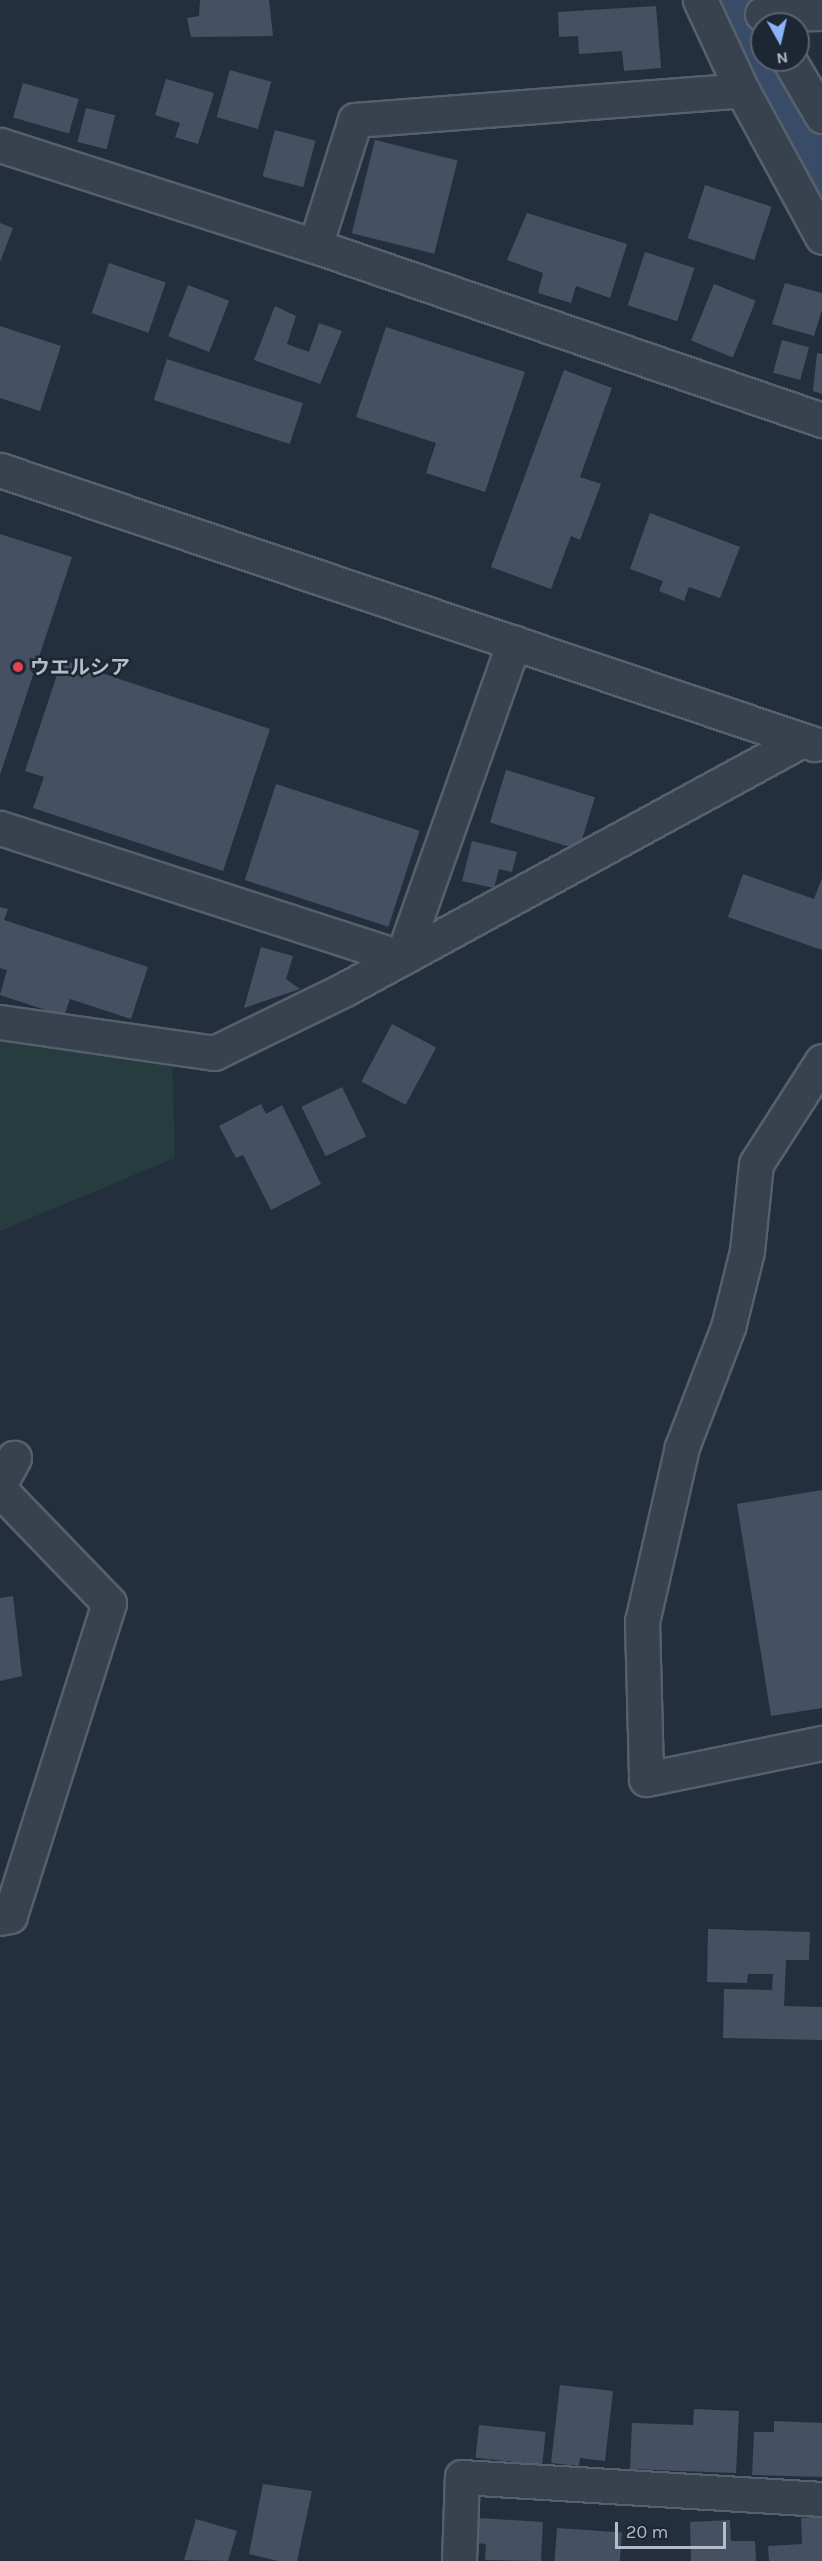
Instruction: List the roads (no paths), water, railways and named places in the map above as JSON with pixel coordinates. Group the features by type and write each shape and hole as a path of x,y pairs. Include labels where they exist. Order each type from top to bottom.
{"street":[{"path":"700,0 742,90 822,237"},
{"path":"796,72 822,116"},
{"path":"315,246 355,120 742,90"},
{"path":"0,145 315,246 822,420"},
{"path":"0,471 812,743"},
{"path":"402,958 514,642"},
{"path":"0,1022 214,1053 402,958 812,743"},
{"path":"0,828 402,958"},
{"path":"822,1061 756,1164 747,1251 728,1327 682,1447 642,1621 646,1779 822,1743"},
{"path":"0,1490 109,1603 10,1916 0,1918"},
{"path":"459,2561 462,2477 822,2499"}],"waterway":[{"path":"726,0 738,30 822,179"}],"place":[{"name":"ウエルシア","path":"18,667"}]}
